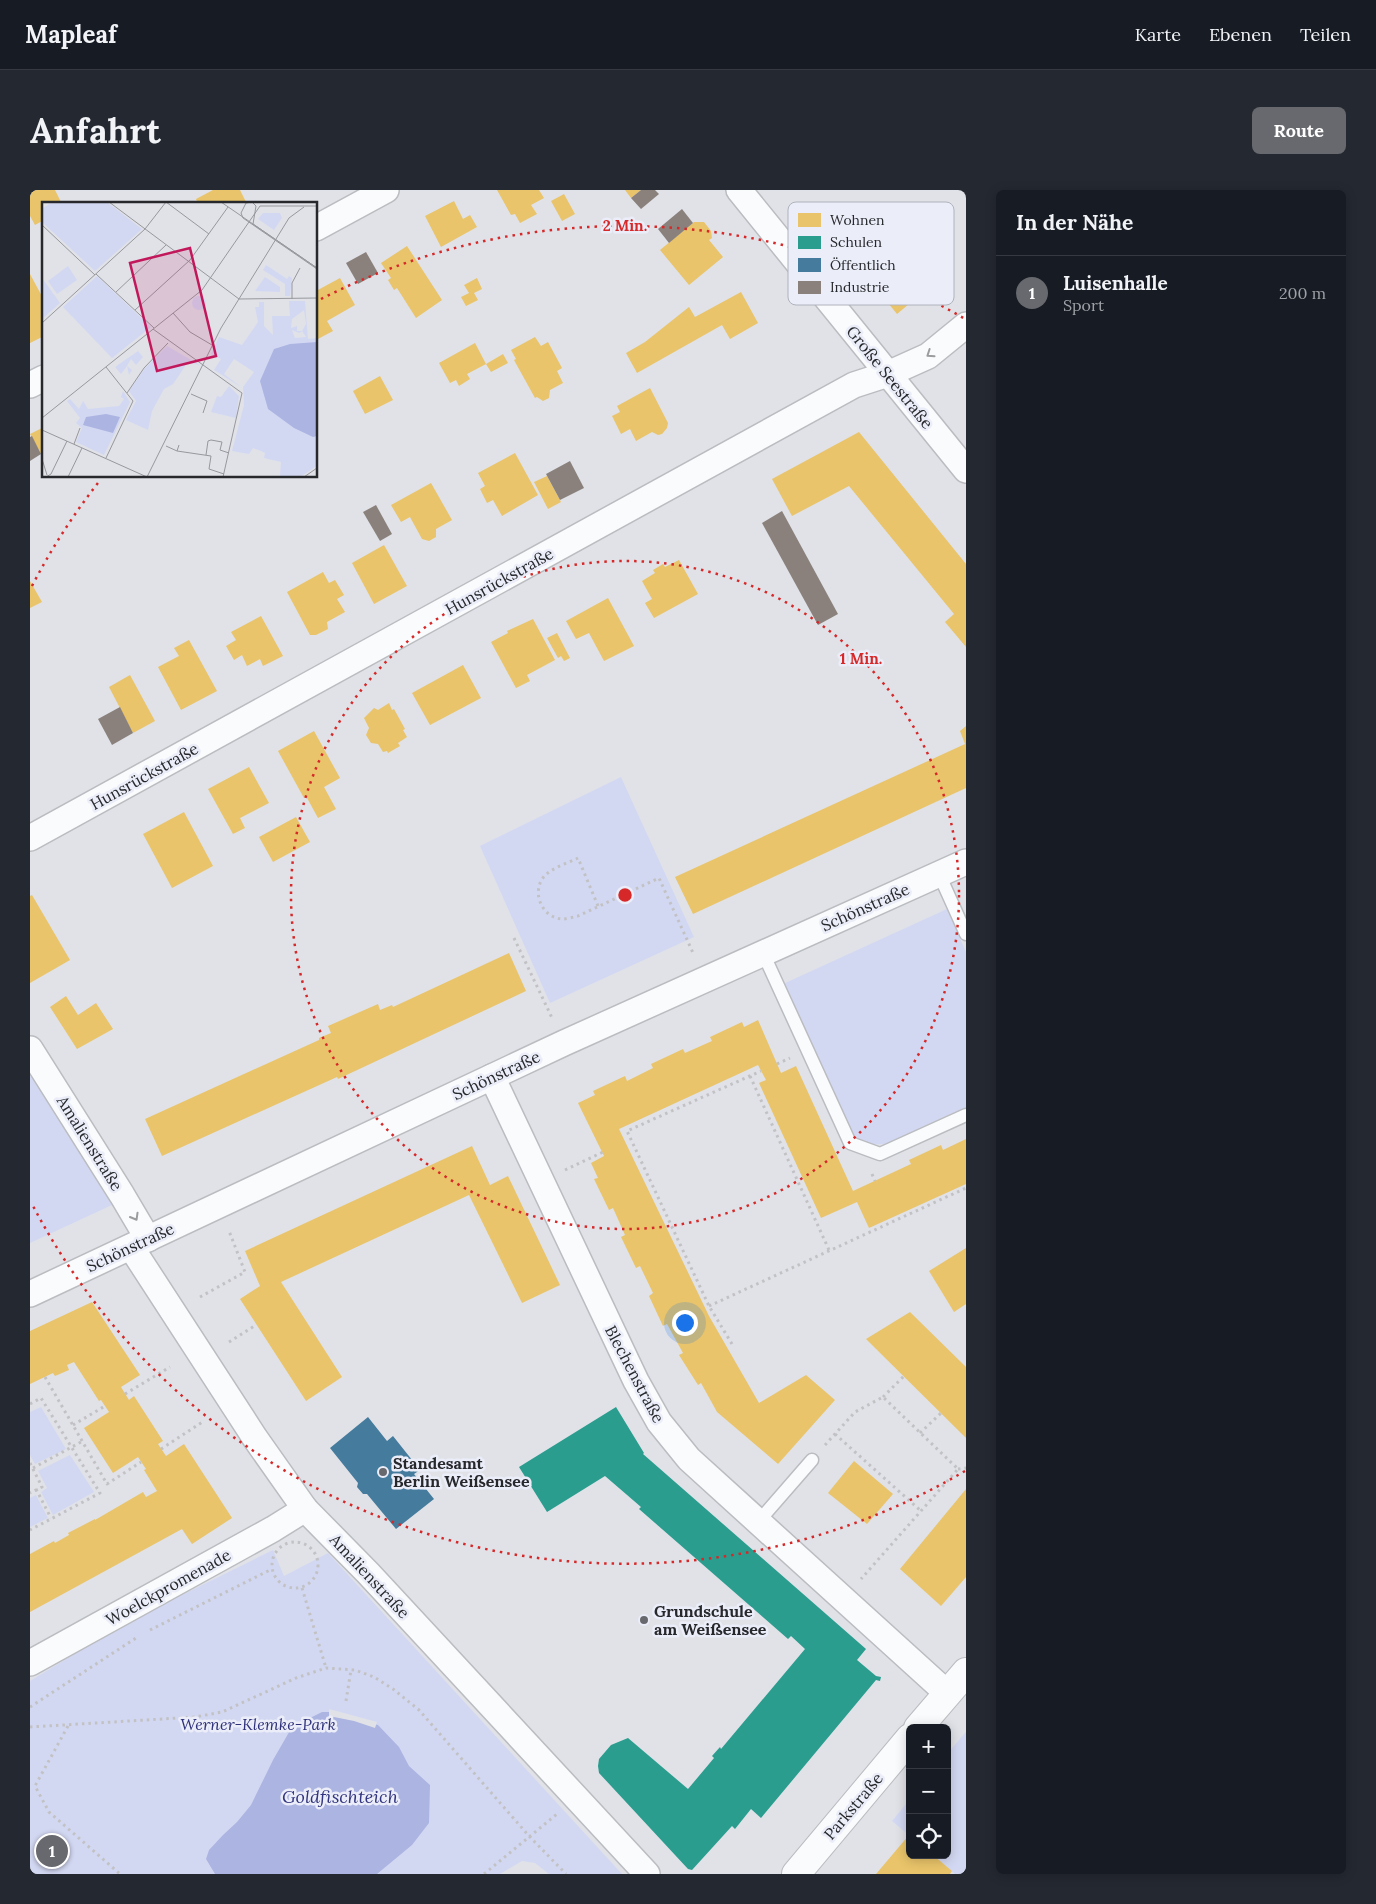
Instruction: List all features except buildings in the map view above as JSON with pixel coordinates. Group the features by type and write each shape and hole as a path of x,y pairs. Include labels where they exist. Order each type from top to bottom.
{"street":[{"path":"318,227 386,190"},
{"name":"Große Seestraße","path":"739,190 788,251"},
{"name":"Große Seestraße","path":"832,305 966,470"},
{"name":"Hunsrückstraße","path":"30,838 854,385 888,374 928,356 966,325"},
{"path":"30,385 42,379"},
{"name":"Schönstraße","path":"30,1294 564,1043 966,862"},
{"name":"Amalienstraße","path":"30,1048 122,1195 139,1243 255,1438 305,1509 368,1573 647,1874"},
{"name":"Blechenstraße","path":"492,1077 636,1381 659,1422 689,1460 947,1693"},
{"name":"Woelckpromenade","path":"30,1663 274,1529 305,1509"},
{"path":"921,1724 966,1672"},
{"name":"Parkstraße","path":"796,1874 906,1743"}],"lane":[{"path":"939,874 966,934"},
{"path":"762,953 850,1144 880,1154 966,1114"},
{"path":"758,1522 812,1460"}],"path":[{"path":"598,906 578,858 549,872 541,880 538,896 546,912 554,917 564,919 578,916 659,878 705,980"},
{"path":"514,938 564,1043"},
{"path":"732,1344 709,1306 627,1132 761,1070"},
{"path":"750,1076 829,1250"},
{"path":"625,1142 631,1140"},
{"path":"558,1173 602,1152"},
{"path":"709,1306 966,1188"},
{"path":"200,1297 245,1272 229,1231"},
{"path":"229,1342 256,1325"},
{"path":"125,1394 170,1367"},
{"path":"45,1376 81,1442 107,1484 142,1462"},
{"path":"812,1460 855,1412 883,1398 904,1376"},
{"path":"30,1404 41,1398 100,1493 30,1530"},
{"path":"883,1398 958,1469"},
{"path":"72,1425 105,1406"},
{"path":"920,1433 941,1412"},
{"path":"161,1449 204,1420"},
{"path":"834,1434 921,1511"},
{"path":"33,1468 81,1442"},
{"path":"30,1463 42,1486 30,1493"},
{"path":"861,1578 958,1469 966,1468"},
{"path":"36,1489 51,1518"},
{"path":"300,1542 310,1546 317,1556 319,1566 316,1577 302,1588 285,1586 276,1579 272,1569 272,1558 278,1548 300,1542"},
{"path":"148,1631 272,1569"},
{"path":"302,1588 326,1668"},
{"path":"30,1707 139,1635"},
{"path":"30,1727 195,1717 222,1712 296,1678 326,1668 351,1670 374,1677 393,1689 419,1710 529,1836 566,1874"},
{"path":"346,1701 351,1670"},
{"path":"36,1786 68,1725"},
{"path":"30,1784 36,1786 49,1812 120,1874"},
{"path":"484,1874 554,1817"}],"green space":[{"path":"621,777 694,937 550,1003 480,846"},
{"path":"947,909 966,952 966,1109 892,1143 876,1144 866,1142 852,1134 783,984"},
{"path":"30,1072 94,1172 112,1205 30,1243"},
{"path":"41,1407 66,1449 35,1464 30,1455 30,1412"},
{"path":"70,1455 94,1492 53,1515 41,1492 47,1488 38,1471"},
{"path":"36,1495 48,1518 30,1527 30,1498"},
{"name":"Werner-Klemke-Park","path":"273,1550 284,1576 328,1553 622,1874 549,1874 535,1863 522,1861 500,1874 30,1874 30,1681 127,1622"},
{"path":"966,1732 966,1874 955,1874 938,1859 951,1859 951,1749"},
{"path":"906,1804 906,1833 892,1821"}],"water":[{"name":"Goldfischteich","path":"322,1712 329,1712 378,1725 399,1747 409,1766 430,1785 429,1823 412,1845 377,1874 215,1874 206,1859 209,1850 251,1805 292,1727"}],"pier":[{"path":"329,1709 377,1722 375,1728 329,1716"}],"place":[{"name":"Standesamt Berlin Weißensee","path":"383,1472"},
{"name":"Grundschule am Weißensee","path":"644,1620"},
{"name":"Luisenhalle","path":"52,1851"}]}
